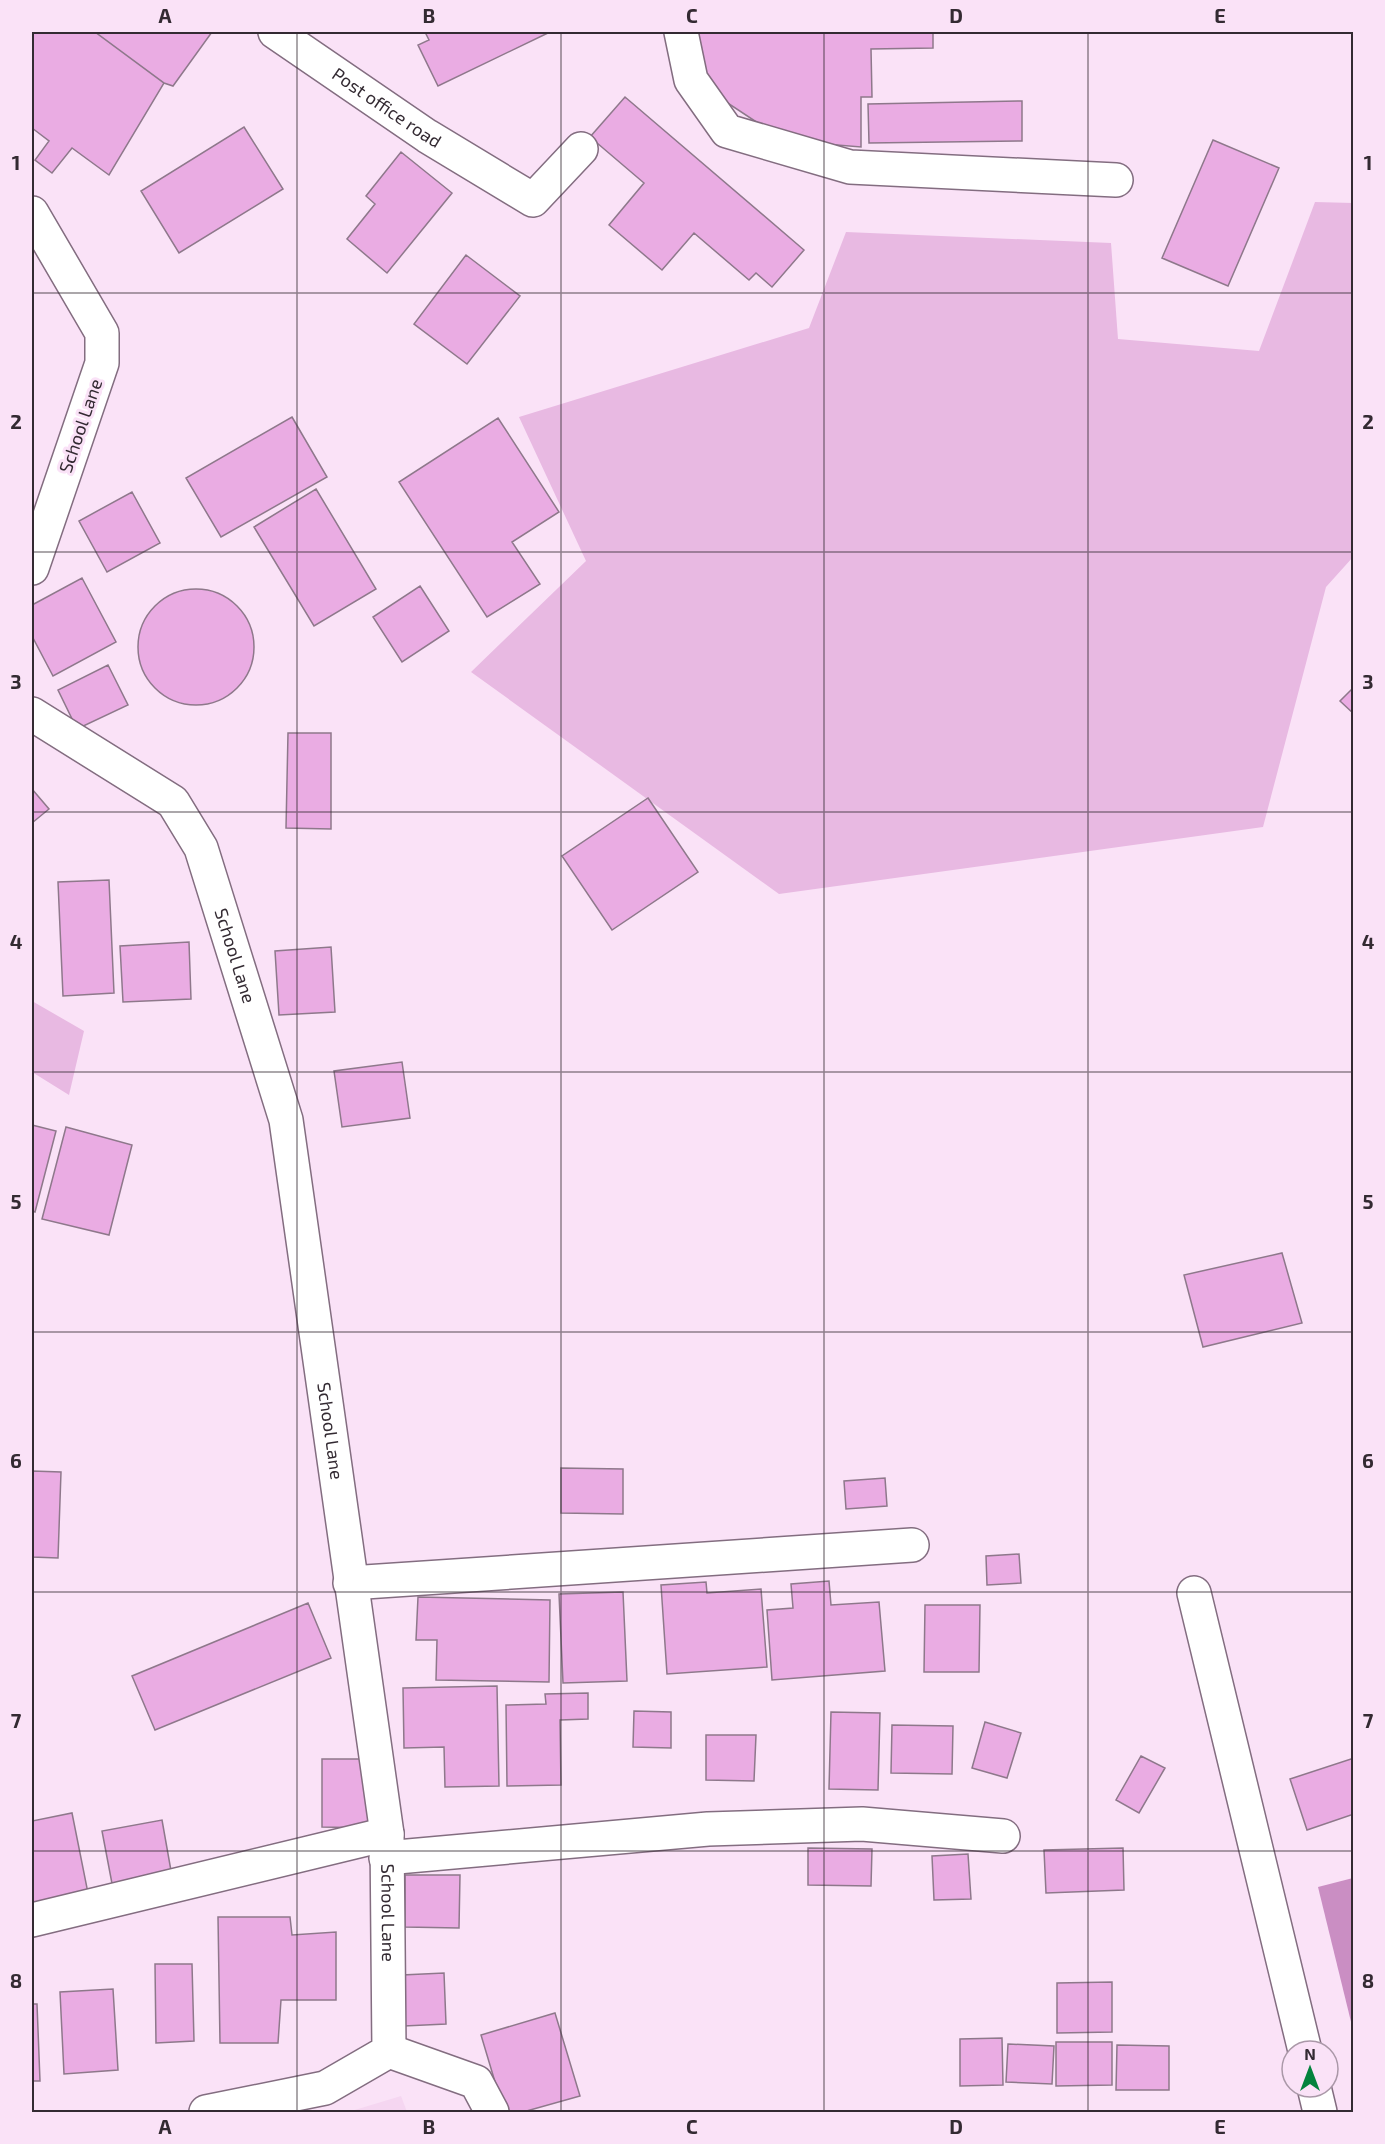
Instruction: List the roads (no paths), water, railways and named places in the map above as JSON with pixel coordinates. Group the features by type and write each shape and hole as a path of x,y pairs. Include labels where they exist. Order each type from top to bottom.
{"street":[{"name":"Post office road","path":"275,32 427,136 533,200 581,149"},
{"path":"681,32 691,80 727,131 850,167 1116,180"},
{"name":"School Lane","path":"32,213 102,333 102,363 32,568"},
{"name":"School Lane","path":"32,714 173,802 201,848 286,1120 387,1846 389,2051"},
{"path":"350,1583 912,1545"},
{"path":"1194,1593 1302,2039"},
{"path":"32,1920 387,1846 862,1824 1002,1836"},
{"path":"206,2112 326,2088 389,2051 476,2082 492,2112"}]}
